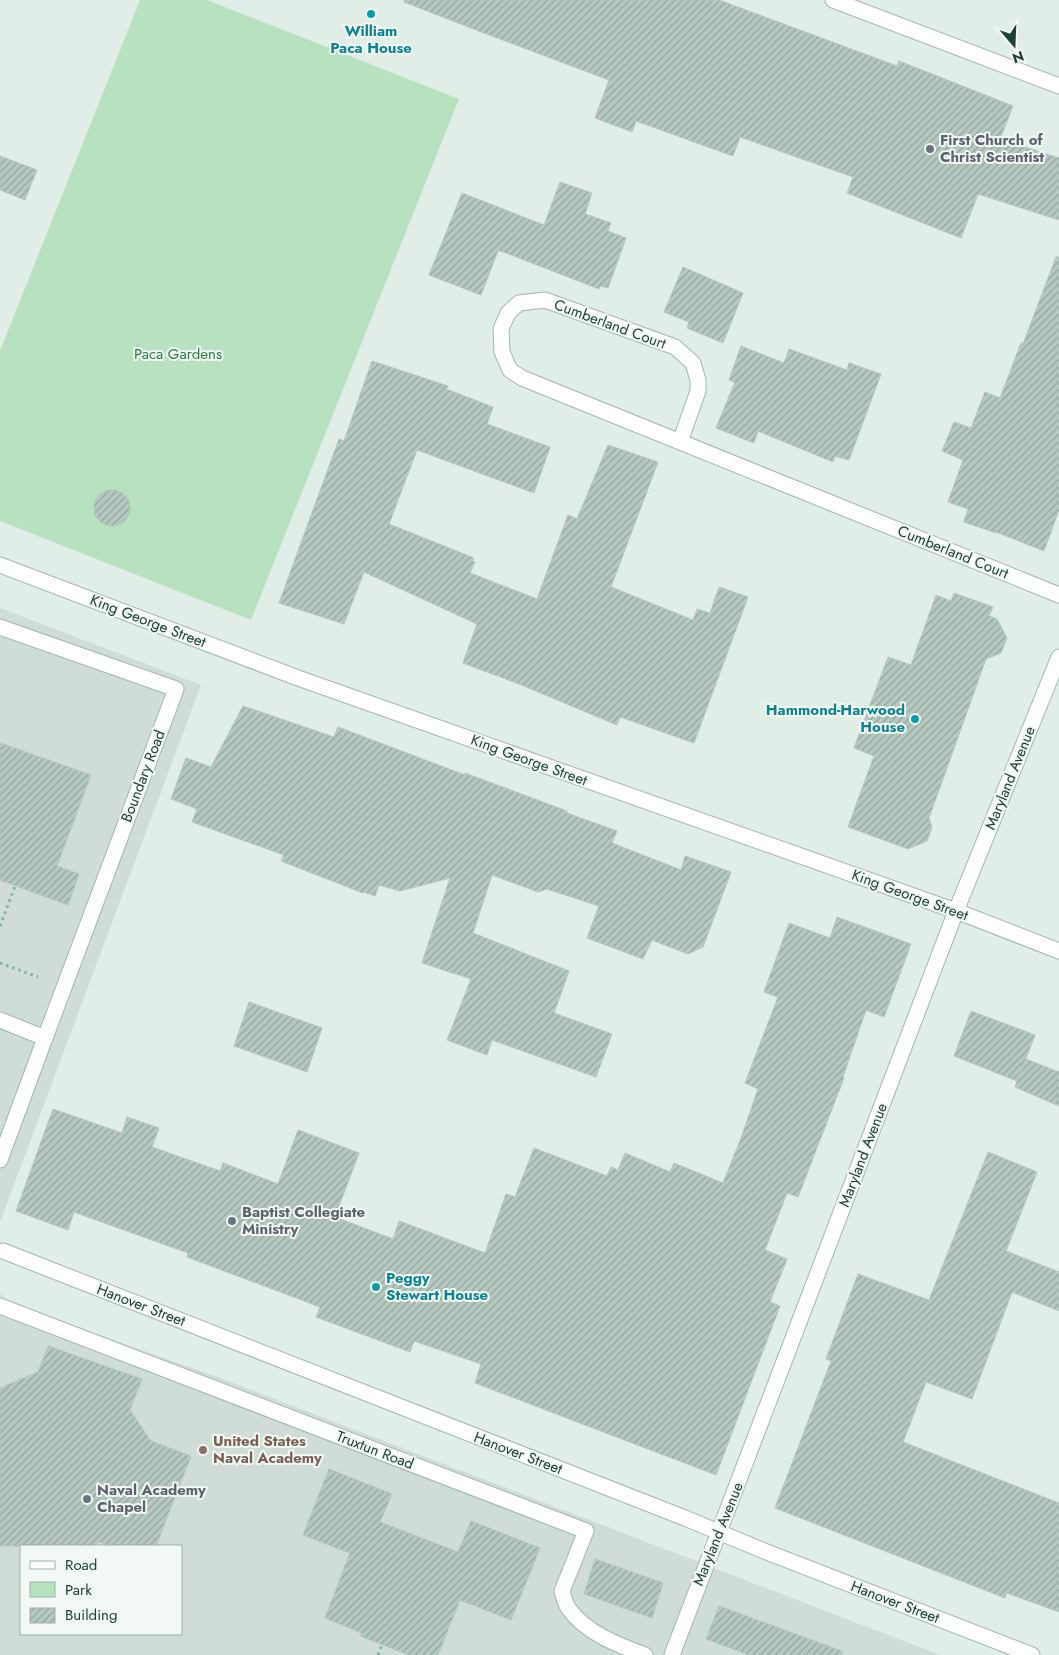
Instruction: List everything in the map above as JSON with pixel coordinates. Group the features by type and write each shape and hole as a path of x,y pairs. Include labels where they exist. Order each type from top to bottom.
{"street":[{"path":"833,0 1059,86"},
{"name":"Cumberland Court","path":"680,442 698,391 698,380 693,363 675,347 545,300 519,304 508,314 501,329 502,352 510,370 522,378 680,442 1059,595"},
{"name":"King George Street","path":"0,565 298,678 956,911 1059,951"},
{"name":"Boundary Road","path":"0,627 176,689 0,1160"},
{"name":"Maryland Avenue","path":"672,1655 705,1564 720,1532 956,911 1059,658"},
{"path":"0,1020 45,1038"},
{"name":"Hanover Street","path":"3,1251 1032,1655"},
{"name":"Truxtun Road","path":"0,1306 586,1531 562,1591 568,1609 587,1628 621,1646 645,1655"}],"path":[{"path":"0,926 15,886"},
{"path":"0,963 64,987"},
{"path":"378,1655 382,1645"}],"shaded area":[{"path":"0,608 201,685 0,1222"},
{"name":"United States Naval Academy","path":"0,1294 15,1305 223,1379 940,1655 0,1655"}],"green space":[{"name":"Paca Gardens","path":"140,0 207,0 459,99 251,620 0,521 0,351"}],"building":[{"path":"405,0 719,0 897,66 899,61 1013,106 1000,139 1059,158 1059,220 978,194 961,238 847,193 853,177 740,137 733,156 636,121 632,132 595,118 609,80 404,2"},
{"path":"0,156 37,170 25,200 0,190"},
{"path":"560,182 592,193 585,214 611,223 608,231 626,238 608,288 600,286 599,289 501,251 498,251 481,295 429,275 462,193 544,225"},
{"path":"1056,257 1059,257 1059,510 1044,551 996,532 964,522 968,509 948,502 963,460 942,451 954,422 971,428 985,392 1000,398"},
{"path":"683,267 743,293 723,343 687,328 689,322 664,312"},
{"path":"741,346 784,363 789,349 847,370 849,363 881,374 849,460 835,456 833,462 758,431 754,443 716,428 735,382 729,380"},
{"path":"372,361 448,386 446,389 493,407 487,424 550,447 534,493 417,450 389,524 474,558 472,561 475,562 470,573 537,599 568,515 577,519 608,445 658,462 611,587 693,620 697,609 710,613 719,587 748,597 694,743 620,717 617,725 463,663 477,624 364,572 344,624 279,603 339,439 344,441"},
{"path":"112,490 124,496 130,508 124,520 112,526 100,520 94,508 100,496"},
{"name":"Hammond-Harwood House","path":"954,593 993,607 989,616 997,619 1007,638 1001,653 986,659 929,818 932,827 927,841 908,849 848,827 874,756 854,748 888,657 911,665 936,595 951,601"},
{"path":"243,706 334,737 338,727 567,811 567,813 617,831 612,843 681,870 685,856 731,872 703,947 688,954 652,940 643,959 587,938 599,906 547,889 538,892 492,875 473,933 569,971 554,1013 612,1034 596,1077 492,1040 487,1055 447,1040 471,979 422,963 450,878 400,891 379,885 375,896 363,893 281,861 284,855 192,822 197,809 171,799 186,758 211,767"},
{"path":"0,743 91,775 57,866 79,874 68,905 0,880"},
{"path":"837,917 911,944 884,1017 866,1010 844,1078 798,1197 787,1193 765,1250 787,1259 770,1302 780,1306 716,1475 475,1383 481,1364 414,1341 410,1352 316,1317 320,1307 187,1257 188,1253 74,1212 68,1230 16,1211 53,1109 122,1133 127,1117 159,1128 152,1147 220,1171 223,1163 278,1184 298,1130 359,1153 335,1217 393,1239 399,1221 485,1253 506,1194 515,1197 534,1148 607,1176 611,1167 618,1170 625,1153 670,1172 674,1163 723,1183 758,1089 745,1083 778,997 764,992 789,923 830,938"},
{"path":"249,1002 322,1028 307,1072 234,1046"},
{"path":"971,1011 1035,1035 1018,1079 1026,1059 1059,1072 1059,1106 1015,1087 1017,1081 954,1056"},
{"path":"988,1152 1037,1172 1006,1251 1059,1272 1059,1311 1012,1292 972,1399 926,1382 903,1442 1059,1503 1059,1612 1007,1593 1005,1598 775,1508 831,1361 826,1359 858,1274 929,1300"},
{"name":"Naval Academy Chapel","path":"48,1346 142,1379 130,1410 151,1441 191,1456 156,1545 107,1545 99,1542 94,1545 0,1546 0,1388 38,1372"},
{"path":"329,1469 392,1494 380,1522 458,1552 471,1521 540,1548 511,1620 460,1600 438,1655 409,1655 360,1636 362,1633 325,1618 350,1553 303,1535"},
{"path":"595,1559 663,1583 652,1618 584,1594"},
{"path":"719,1606 842,1651 842,1655 749,1655 706,1639"}],"place":[{"name":"William Paca House","path":"371,14"},
{"name":"First Church of Christ Scientist","path":"930,149"},
{"name":"Hammond-Harwood House","path":"915,719"},
{"name":"Baptist Collegiate Ministry","path":"232,1221"},
{"name":"Peggy Stewart House","path":"376,1287"},
{"name":"United States Naval Academy","path":"203,1450"},
{"name":"Naval Academy Chapel","path":"87,1499"}]}
